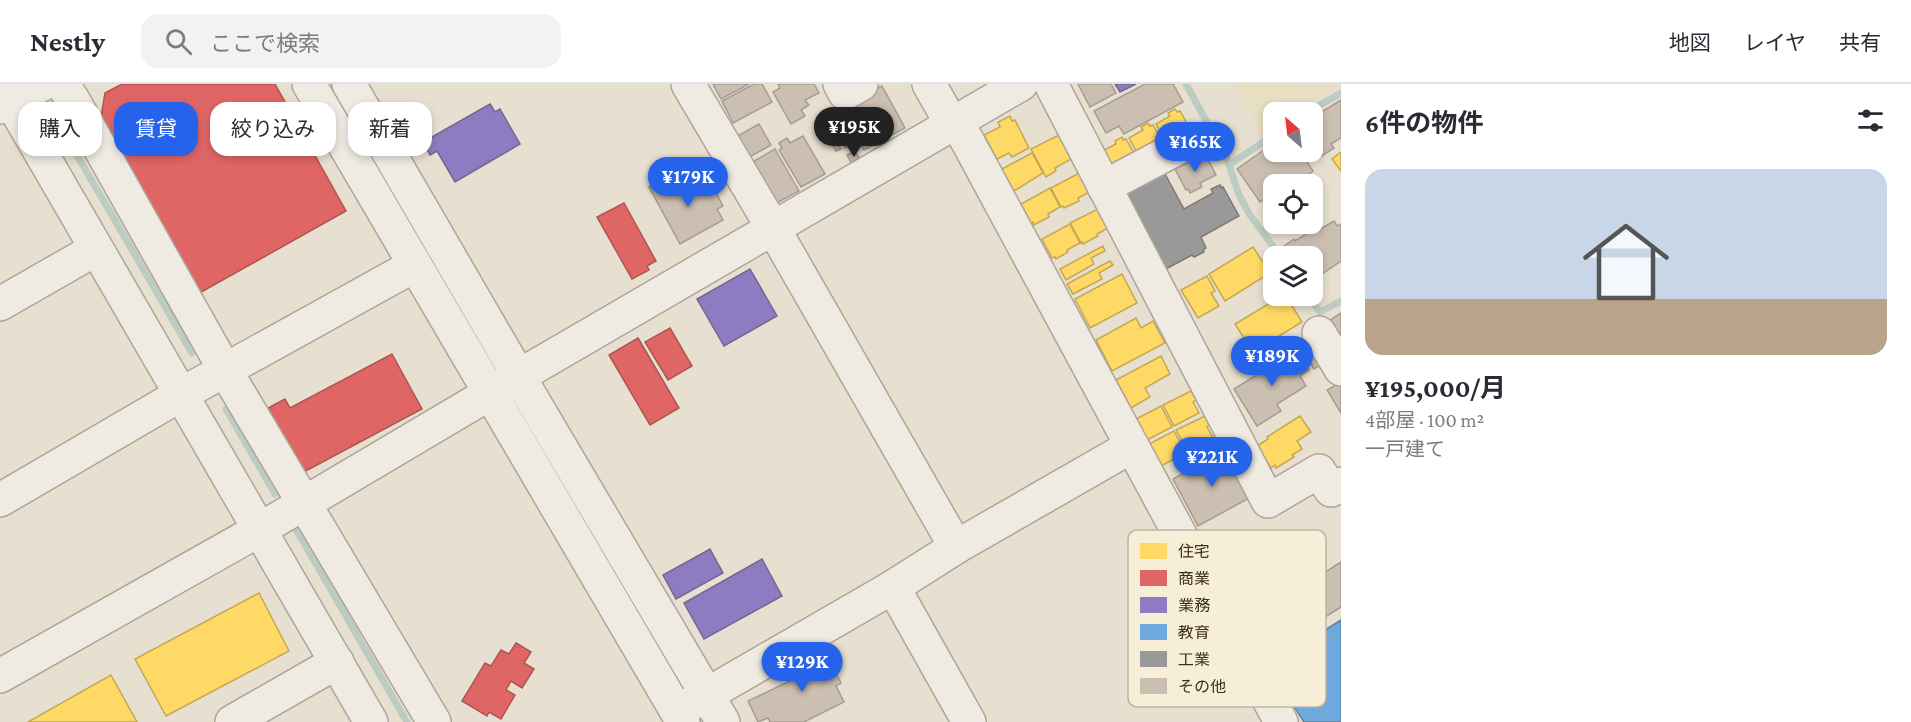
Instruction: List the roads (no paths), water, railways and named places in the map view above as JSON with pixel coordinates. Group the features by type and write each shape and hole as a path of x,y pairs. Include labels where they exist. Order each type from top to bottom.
{"street":[{"path":"43,84 4,98 96,249 372,722"},
{"path":"62,84 79,110 225,370 434,722"},
{"path":"309,84 680,717 715,708 956,547 1132,447"},
{"path":"349,84 715,708"},
{"path":"688,84 956,547"},
{"path":"840,84 845,93 861,84"},
{"path":"929,84 960,118 1177,530"},
{"path":"0,676 259,530 1021,84"},
{"path":"1051,84 1268,501 1319,471 1331,490 1341,484"},
{"path":"1104,187 1185,144"},
{"path":"0,304 96,249"},
{"path":"0,500 180,395 415,265"},
{"path":"1319,333 1341,369"},
{"path":"893,587 969,722"},
{"path":"232,722 337,662"},
{"path":"1273,707 1281,722"}],"waterway":[{"path":"1186,84 1227,159 1239,195 1250,215 1273,246"},
{"path":"1323,103 1341,93"},
{"path":"1229,165 1263,142"},
{"path":"78,156 192,353"},
{"path":"1316,306 1320,312 1341,301"},
{"path":"226,409 275,494"},
{"path":"297,531 407,722"}]}
